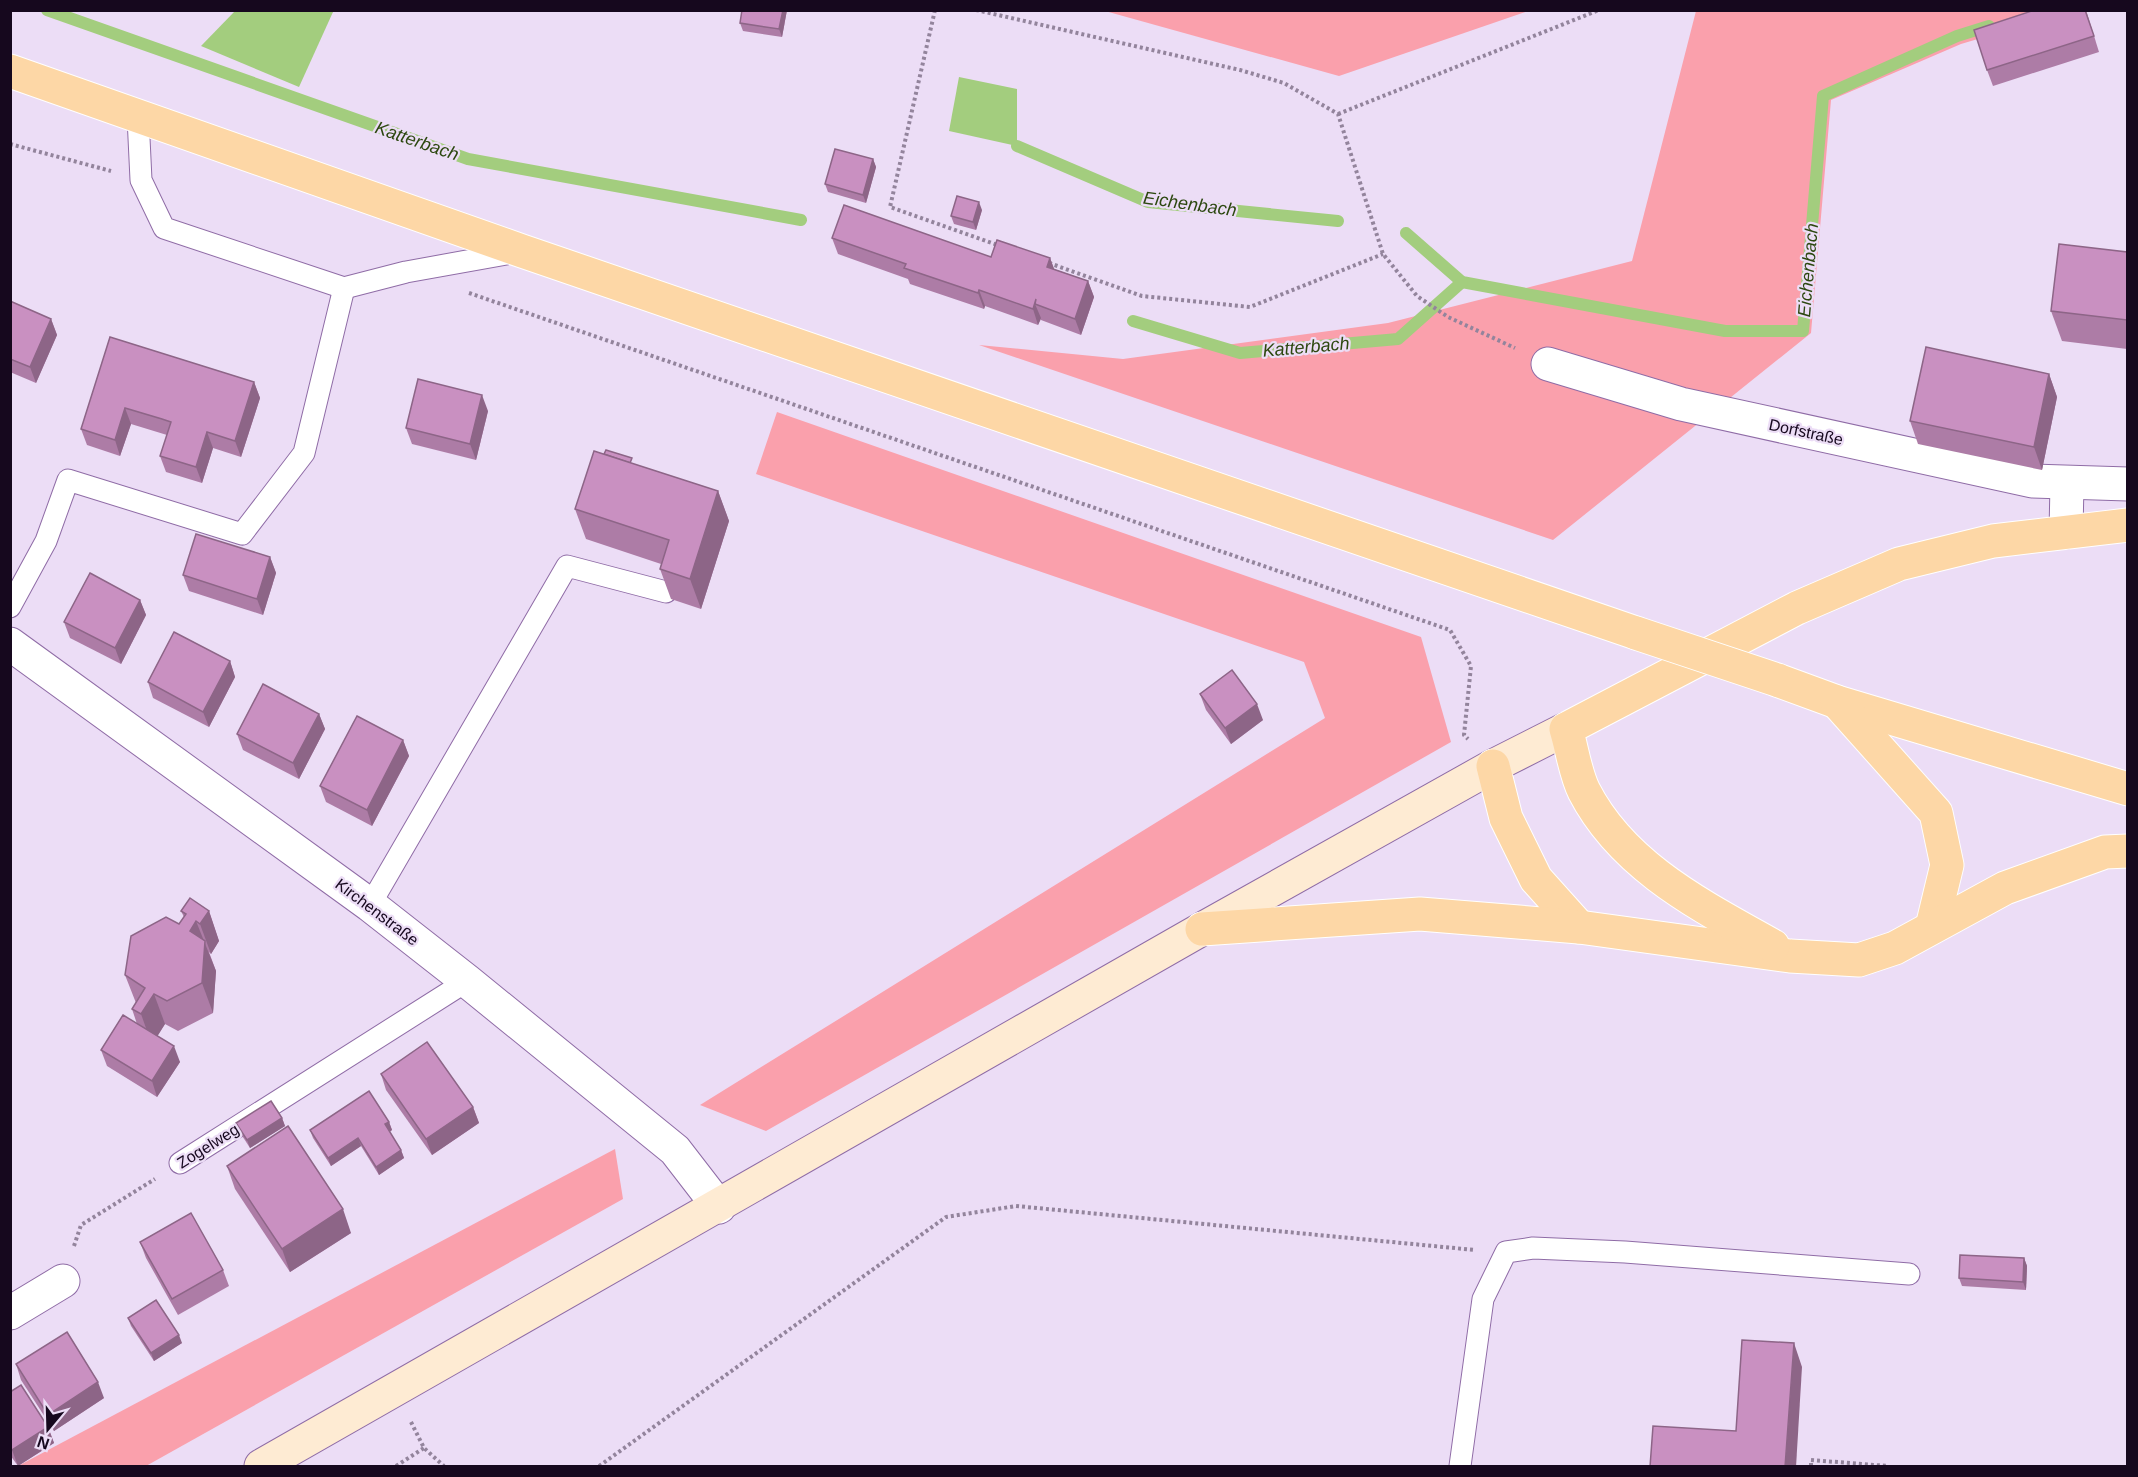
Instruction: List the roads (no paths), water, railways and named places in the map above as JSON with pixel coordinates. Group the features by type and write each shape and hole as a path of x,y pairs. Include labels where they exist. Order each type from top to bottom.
{"main road":[{"path":"10,71 522,251 1837,702 2125,786"},
{"path":"261,1467 1202,928 1493,766 1797,608 1899,564 1993,541 2127,525"},
{"path":"1837,702 1936,813 1947,865 1932,927"},
{"path":"1566,729 1583,790 1621,846 1690,899 1790,956"},
{"path":"1493,766 1506,818 1536,879 1579,927"},
{"path":"1202,928 1420,914 1579,927 1790,956 1859,960 1896,948 2005,888 2105,852 2127,850"}],"street":[{"name":"Dorfstraße","path":"1548,364 1681,404 2032,481 2067,484 2127,484"},
{"path":"2066,532 2067,484"},
{"name":"Kirchenstraße","path":"10,644 370,905 466,981 675,1150 718,1207"},
{"path":"10,1313 63,1281"}],"lane":[{"path":"138,117 141,180 164,228 344,288 406,272 522,251"},
{"path":"10,607 46,541 68,480 242,534 304,453 344,288"},
{"path":"370,905 567,566 666,592"},
{"name":"Zogelweg","path":"180,1163 466,981"},
{"path":"1460,1467 1483,1299 1506,1252 1533,1248 1625,1252 1909,1274"}],"waterway":[{"name":"Katterbach","path":"47,10 468,159 801,220"},
{"name":"Eichenbach","path":"1406,233 1462,282 1725,331 1803,331 1823,96 1957,36 1989,26"},
{"name":"Eichenbach","path":"1017,146 1148,202 1338,221"},
{"name":"Katterbach","path":"1133,321 1240,353 1398,339 1462,282"}]}
